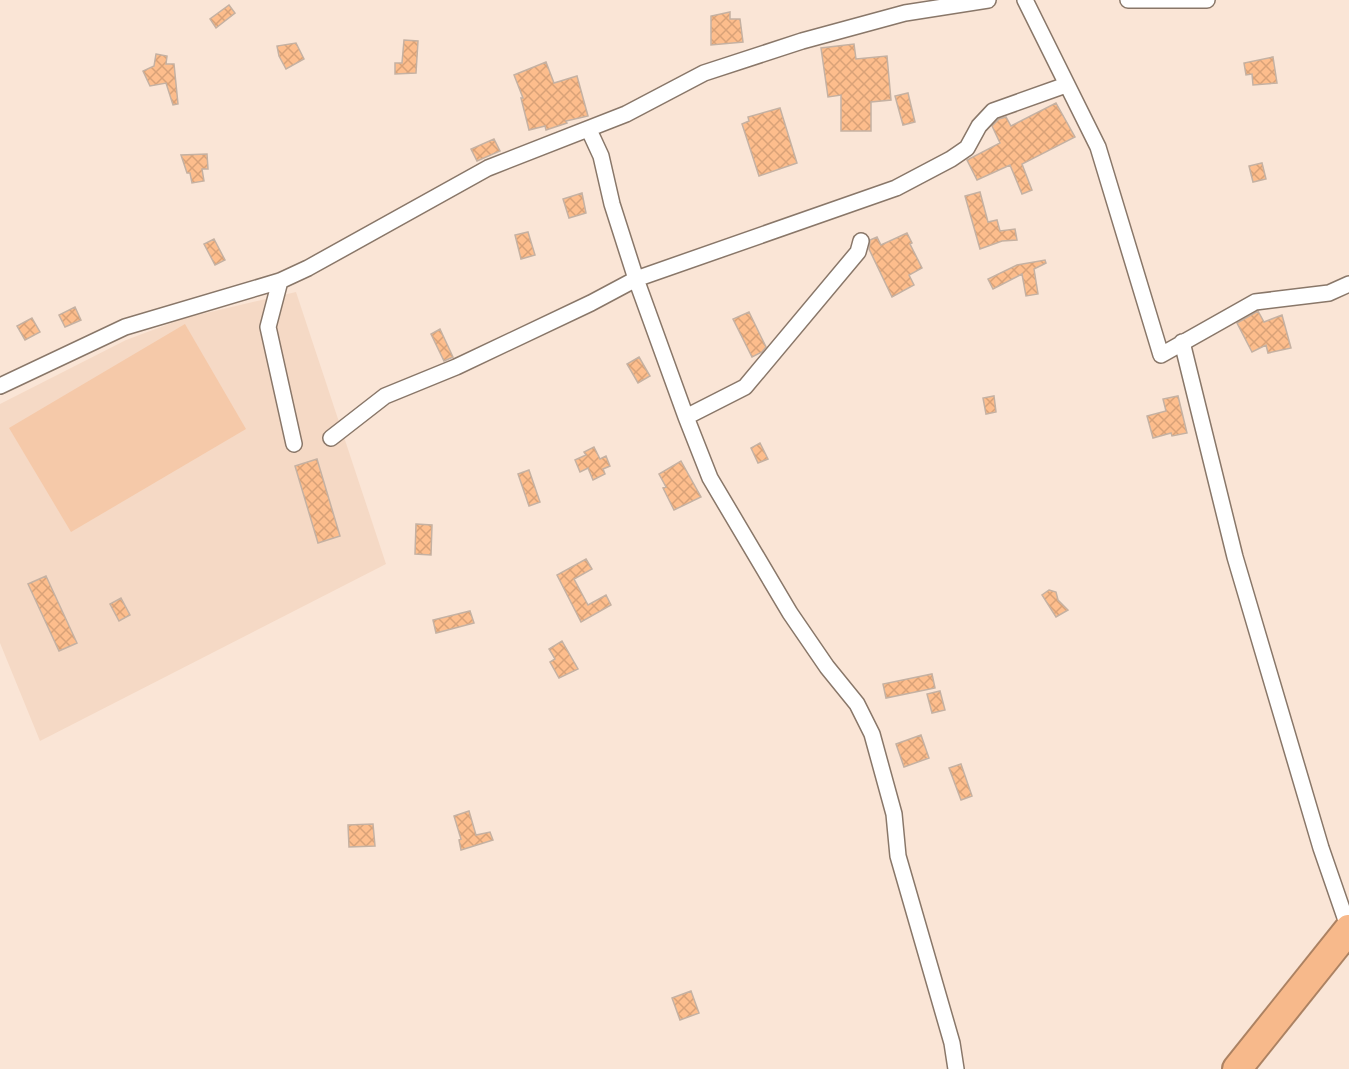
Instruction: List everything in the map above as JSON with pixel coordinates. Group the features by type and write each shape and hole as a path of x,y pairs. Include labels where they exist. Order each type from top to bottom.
{"highway":[{"path":"1237,1069 1349,929"}],"street":[{"path":"0,386 125,327 280,281 308,268 488,168 626,114 704,73 802,41 905,13 988,0"},
{"path":"1025,0 1098,147 1161,355 1255,302 1329,293 1349,284"},
{"path":"1128,0 1207,0"},
{"path":"331,438 385,396 456,367 636,279 896,188 967,148 979,126 993,111 1066,86"},
{"path":"589,130 601,156 612,204 636,279 686,417 711,478 790,613 827,668 857,704 872,734 894,814 898,856 952,1043 956,1069"},
{"path":"686,417 745,387 858,252 861,242"},
{"path":"280,281 268,327 294,444"},
{"path":"1182,342 1234,557 1318,837 1349,929"}],"shaded area":[{"path":"296,292 386,564 40,741 0,643 0,404 126,340 185,318"},
{"path":"185,324 246,429 71,532 9,428"}],"building":[{"path":"229,5 235,13 216,28 210,19"},
{"path":"730,12 730,19 740,19 743,42 711,45 711,16"},
{"path":"404,40 418,41 416,73 395,74 395,63 402,63"},
{"path":"296,43 304,59 286,69 277,46"},
{"path":"854,44 856,59 887,56 891,100 871,102 871,131 841,131 841,95 828,97 821,48"},
{"path":"156,54 167,56 166,64 174,64 178,104 173,105 166,83 150,86 143,71 154,66"},
{"path":"1273,57 1277,83 1253,85 1252,74 1246,75 1244,63"},
{"path":"546,62 554,83 577,76 588,116 566,121 567,123 546,130 545,126 529,130 521,98 523,98 514,75"},
{"path":"908,93 915,122 903,125 895,96"},
{"path":"1056,103 1075,137 1022,164 1032,190 1022,194 1010,165 977,180 967,160 1000,143 992,126 999,119 1006,117 1011,126"},
{"path":"780,108 797,163 759,176 742,124 749,121 748,117"},
{"path":"494,139 500,151 477,161 471,149"},
{"path":"207,154 208,169 202,169 204,181 192,183 181,155"},
{"path":"1262,163 1266,179 1253,182 1249,166"},
{"path":"980,192 988,222 997,220 1000,231 1015,229 1017,240 1002,241 980,249 965,196"},
{"path":"582,193 586,213 569,218 563,199"},
{"path":"528,232 535,255 521,259 515,235"},
{"path":"907,233 922,268 909,275 914,285 892,297 869,249 870,240 877,237 881,245"},
{"path":"214,239 225,260 215,265 204,244"},
{"path":"1045,260 1046,263 1034,269 1038,294 1026,296 1022,274 993,289 988,279 1017,265"},
{"path":"75,307 81,320 65,327 59,315"},
{"path":"1258,311 1264,322 1282,315 1291,348 1268,353 1266,345 1252,352 1237,323"},
{"path":"749,312 766,347 752,357 733,319"},
{"path":"32,318 40,332 25,340 17,326"},
{"path":"440,329 453,357 444,361 431,334"},
{"path":"639,357 650,376 638,383 627,364"},
{"path":"994,396 996,412 986,414 983,398"},
{"path":"1178,396 1187,433 1172,436 1171,433 1153,438 1147,416 1166,411 1163,399"},
{"path":"760,443 768,459 758,463 751,448"},
{"path":"594,447 600,459 606,456 610,466 603,469 605,474 593,480 588,468 580,472 575,460 586,455 584,452"},
{"path":"317,459 340,536 318,543 295,466"},
{"path":"681,461 701,497 674,510 659,474"},
{"path":"529,470 540,502 529,506 518,474"},
{"path":"416,524 432,525 431,555 415,554"},
{"path":"586,559 592,569 574,579 588,605 606,595 611,605 581,622 557,575"},
{"path":"46,576 77,643 59,651 28,584"},
{"path":"1049,590 1056,592 1058,600 1068,610 1056,617 1042,595"},
{"path":"121,598 130,615 119,621 110,604"},
{"path":"470,611 474,623 436,633 433,620"},
{"path":"562,641 578,669 559,678 550,662 555,659 549,649"},
{"path":"932,674 935,688 886,698 883,684"},
{"path":"940,691 945,710 932,713 927,694"},
{"path":"921,735 929,758 904,767 896,744"},
{"path":"961,764 972,796 961,800 949,768"},
{"path":"469,811 476,835 490,832 493,840 461,850 459,840 461,839 454,816"},
{"path":"373,824 375,846 349,847 348,825"},
{"path":"691,991 699,1013 680,1020 672,998"}]}
